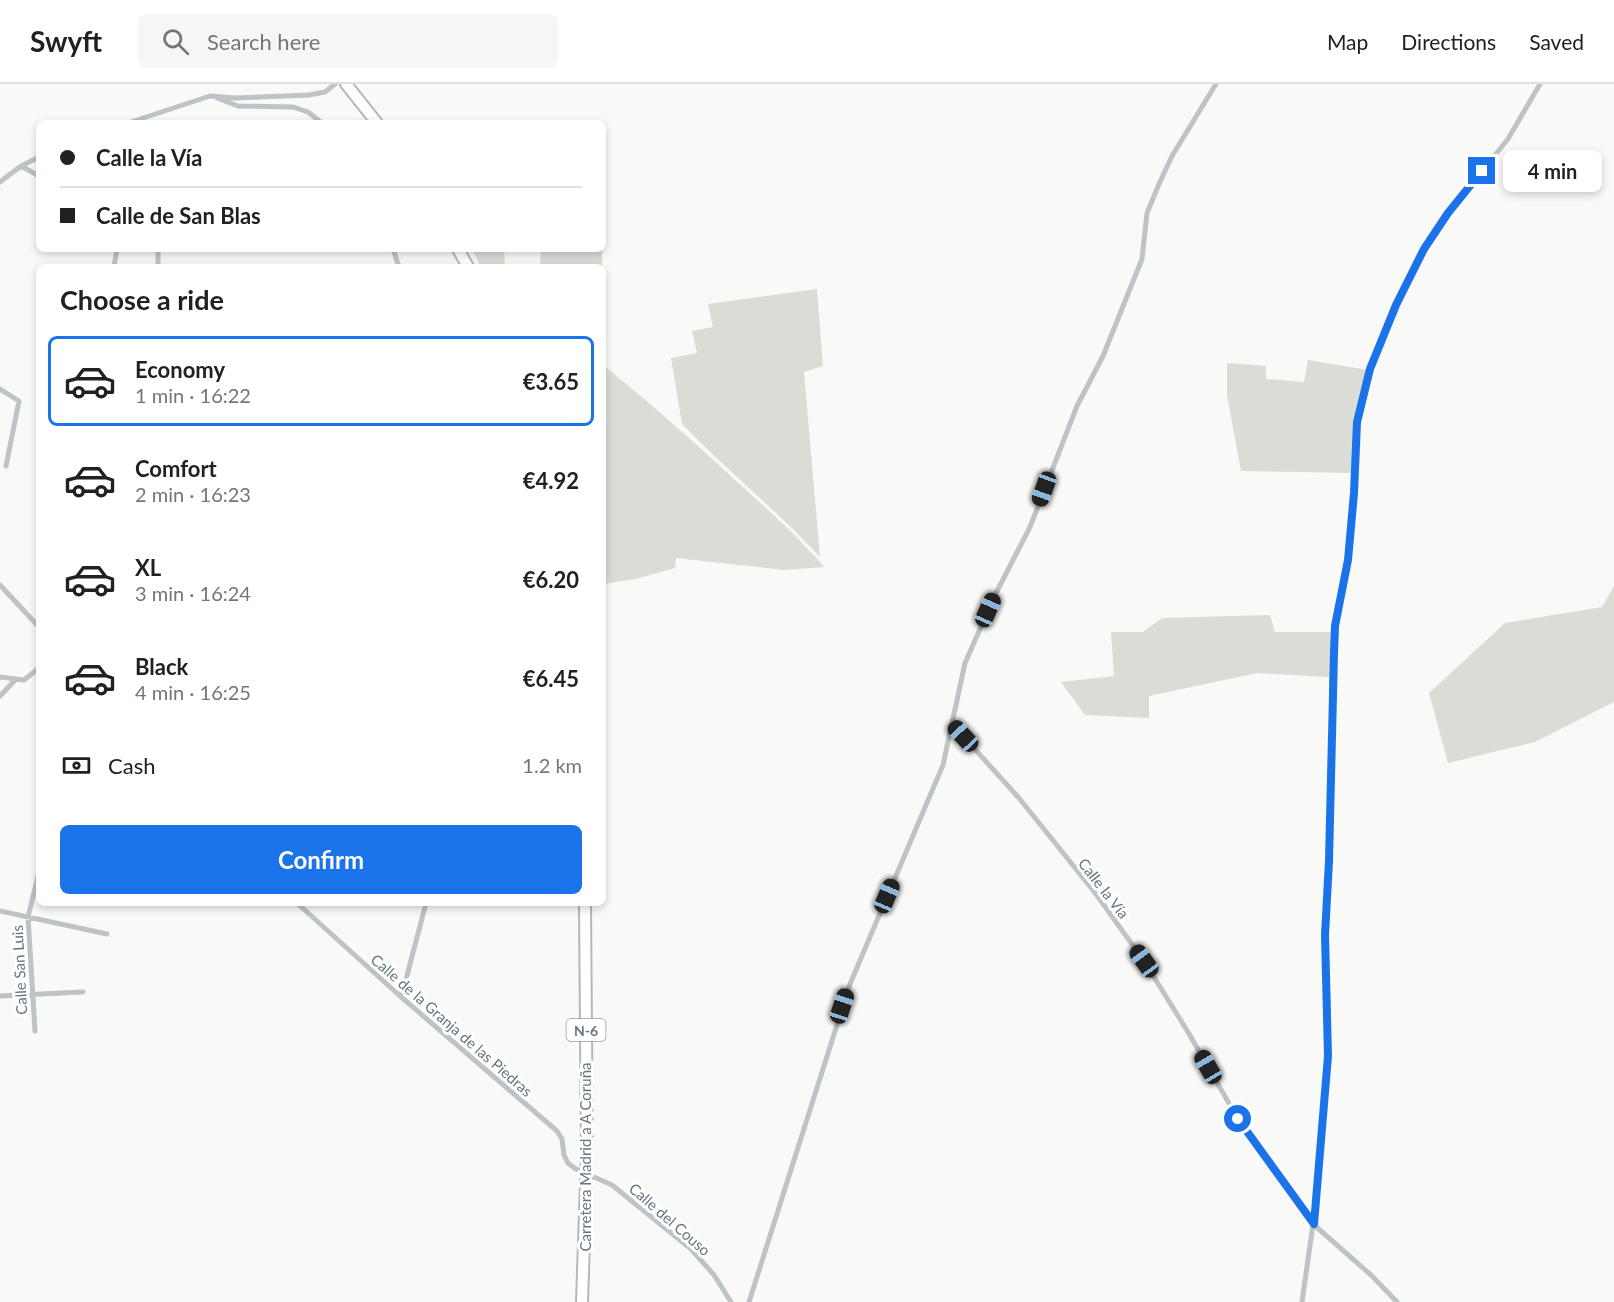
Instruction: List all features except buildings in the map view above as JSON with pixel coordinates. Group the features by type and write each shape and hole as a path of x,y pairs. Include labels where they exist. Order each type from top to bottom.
{"highway":[{"path":"346,84 375,120"},
{"name":"Carretera Madrid a A Coruña","path":"582,1302 587,1156 585,906"}],"street":[{"path":"143,120 210,96 235,98 309,95 326,92 335,84"},
{"path":"749,1302 850,984 943,765 965,663 996,593 1030,527 1077,406 1103,356 1142,259 1148,213 1155,194 1172,156 1216,84"},
{"path":"1302,1302 1314,1224 1328,1056 1325,935 1335,626 1348,560 1357,422 1370,369 1396,305 1424,249 1448,213 1508,139 1540,84"},
{"path":"210,96 238,106 293,107 308,112 318,120"},
{"path":"0,182 21,166 36,158"},
{"path":"21,166 36,174"},
{"path":"0,389 19,401 6,466"},
{"path":"0,585 36,624"},
{"path":"0,677 24,680 36,670"},
{"path":"0,696 16,679"},
{"name":"Calle la Vía","path":"953,725 1019,798 1103,903 1155,978 1238,1119 1314,1224 1371,1275 1396,1302"},
{"name":"Calle San Luis","path":"35,1031 28,917 36,884"},
{"name":"Calle de la Granja de las Piedras","path":"300,906 400,996 558,1131 568,1163 579,1170"},
{"path":"400,996 425,906"},
{"path":"0,911 106,933"},
{"path":"0,996 83,992"},
{"name":"Calle del Couso","path":"579,1170 612,1185 691,1249 714,1275 730,1302"}],"shaded area":[{"path":"474,252 504,252 505,264 480,264"},
{"path":"541,252 602,252 602,264 540,264"},
{"path":"817,289 823,366 804,372 820,557 682,424 671,358 697,353 692,331 713,327 708,304"},
{"path":"1308,360 1368,370 1355,420 1352,473 1241,471 1227,395 1227,363 1266,366 1266,379 1304,382"},
{"path":"606,367 670,421 770,511 824,567 784,570 676,558 675,568 636,579 606,584"},
{"path":"1614,586 1614,702 1535,742 1448,763 1429,693 1505,623 1602,607"},
{"path":"1270,615 1275,632 1332,632 1330,677 1257,673 1149,696 1149,718 1085,715 1061,682 1114,676 1111,632 1143,632 1162,618"}],"route":[{"path":"1238,1119 1314,1224 1329,1029 1325,935 1335,626 1348,560 1357,422 1370,369 1396,305 1424,249 1448,213 1482,171"}]}
